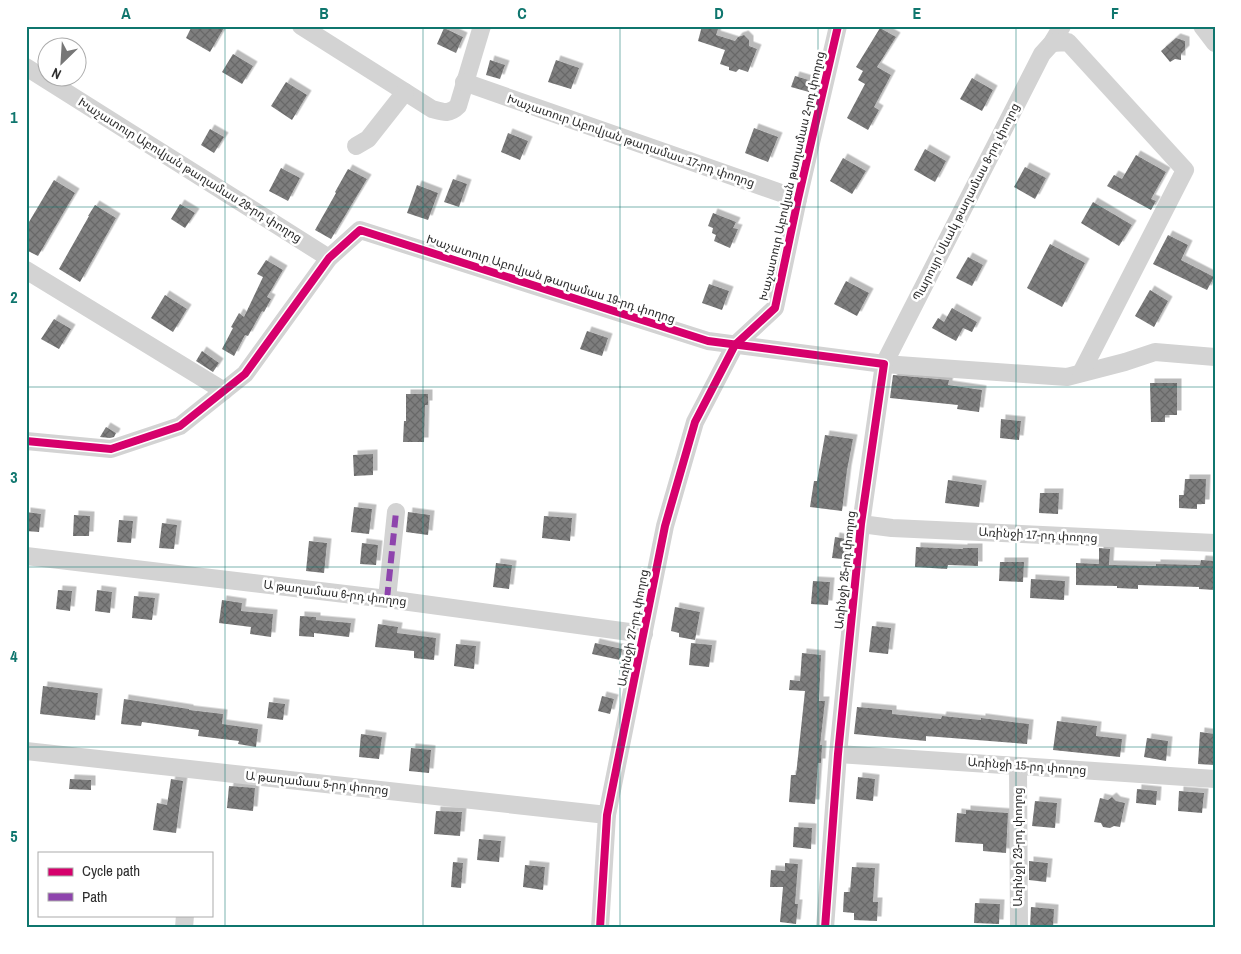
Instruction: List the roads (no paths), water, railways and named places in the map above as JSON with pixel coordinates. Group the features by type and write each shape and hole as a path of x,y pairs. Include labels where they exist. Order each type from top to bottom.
{"street":[{"path":"301,26 432,109 444,112 452,111 458,106 482,26"},
{"name":"Խաչատուր Աբովյան թաղամաս 2-րդ փողոց","path":"735,345 775,308 838,26"},
{"name":"Պարույր Սևակ թաղամաս 8-րդ փողոց","path":"884,364 1042,54 1052,43 1062,26"},
{"path":"1202,26 1215,43"},
{"path":"1052,43 1068,42 1185,170 1081,373"},
{"name":"Խաչատուր Աբովյան թաղամաս 29-րդ փողոց","path":"26,67 329,258"},
{"name":"Խաչատուր Աբովյան թաղամաս 17-րդ փողոց","path":"464,82 798,199"},
{"path":"356,146 368,139 405,92"},
{"name":"Խաչատուր Աբովյան թաղամաս 19-րդ փողոց","path":"329,258 360,230 708,341 735,345"},
{"path":"26,441 112,449 180,426 245,374 329,258"},
{"path":"26,270 224,391"},
{"path":"735,345 884,364 1067,377 1126,362 1155,352 1215,357"},
{"name":"Առինջի 27-րդ փողոց","path":"600,928 607,815 665,526 695,422 735,345"},
{"name":"Առինջի 25-րդ փողոց","path":"825,928 838,754 861,524 884,364"},
{"path":"387,599 396,512"},
{"name":"Առինջի 17-րդ փողոց","path":"861,524 892,528 1215,543"},
{"name":"Ա թաղամաս 6-րդ փողոց","path":"26,556 387,599 644,634"},
{"name":"Ա թաղամաս 5-րդ փողոց","path":"26,751 607,815"},
{"name":"Առինջի 15-րդ փողոց","path":"838,754 1215,779"},
{"name":"Առինջի 23-րդ փողոց","path":"1018,766 1018,928"}]}
